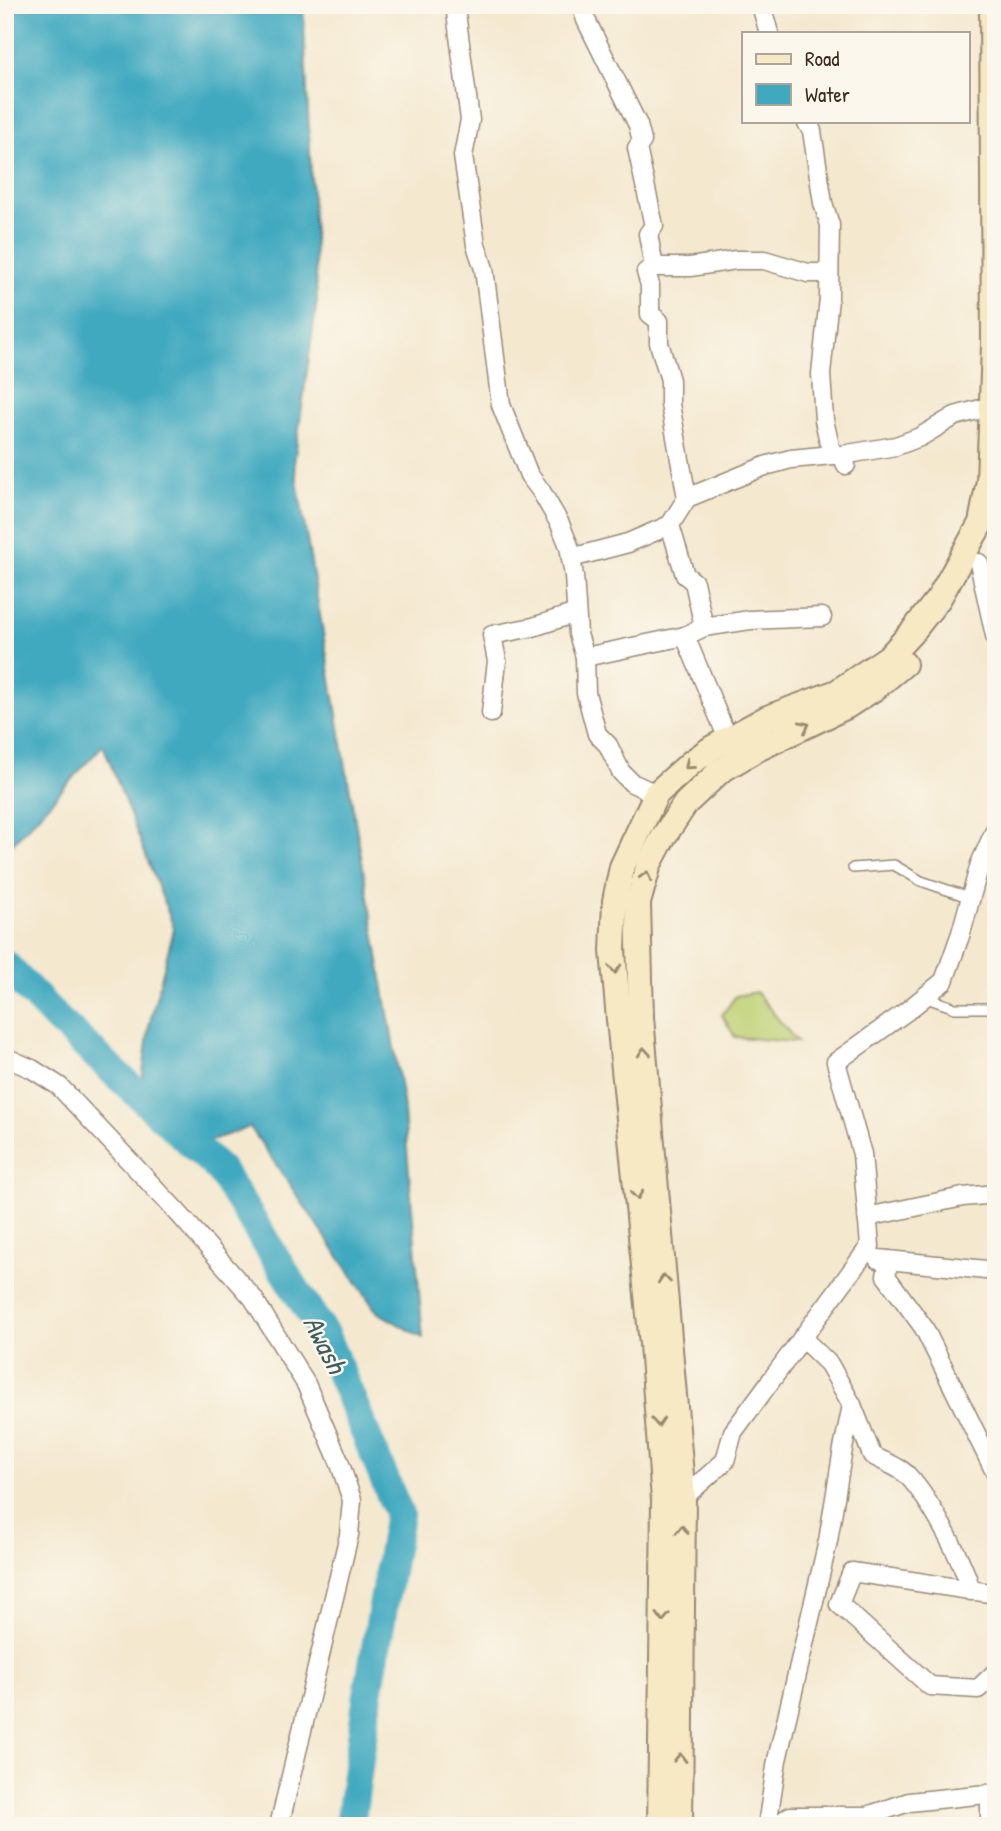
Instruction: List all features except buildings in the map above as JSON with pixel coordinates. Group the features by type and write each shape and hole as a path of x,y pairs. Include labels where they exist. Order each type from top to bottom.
{"main road":[{"path":"630,1018 613,951 615,901 622,867 656,794 692,762 728,739 767,718 838,692 890,656 939,598 981,523 989,481 995,345 992,5"},
{"path":"680,1826 673,1499 630,1018 638,903 649,864 686,803 720,772 755,750 847,706 896,672 931,635 954,605 979,563 996,524"},
{"path":"660,1826 673,1499"}],"street":[{"path":"455,5 470,120 463,156 476,245 484,269 500,405 529,475 560,524 569,546 578,634 584,657 586,693 597,734 608,745 621,772 632,783 656,794"},
{"path":"581,5 638,125 642,141 637,148 654,226 648,234 654,267"},
{"path":"761,5 769,32"},
{"path":"807,122 812,131 823,203 830,225 829,298 821,374 824,420 840,458"},
{"path":"687,498 670,404 670,380 659,343 659,321 650,314 650,285 646,272 654,267 690,267 736,260 764,260 808,273 829,273"},
{"path":"571,558 628,543 670,525 687,498 765,466 791,459 840,458 896,446 920,437 955,416 992,406"},
{"path":"670,525 685,575 694,582 704,627"},
{"path":"979,563 996,640"},
{"path":"491,713 497,661 492,635 533,627 576,613"},
{"path":"584,657 685,636 704,627 750,620 822,617"},
{"path":"685,636 728,739"},
{"path":"673,1499 724,1461 733,1432 870,1246 862,1154 836,1062 944,981 981,864 996,828"},
{"path":"5,1057 32,1069 59,1086 180,1215 253,1298 306,1384 339,1461 352,1500 349,1535 279,1826"},
{"path":"867,1217 963,1197 996,1194"},
{"path":"861,1258 996,1271"},
{"path":"889,1260 886,1276 924,1328 996,1474"},
{"path":"802,1338 829,1364 852,1405 872,1455 908,1475 936,1517 967,1575 971,1591"},
{"path":"767,1826 783,1734 828,1541 852,1405"},
{"path":"996,1594 852,1572 839,1604 930,1686 978,1689 996,1672"},
{"path":"776,1826 790,1816 867,1816 909,1802 993,1794 990,1826"}],"lane":[{"path":"853,868 894,865 921,881 971,898"},
{"path":"924,997 955,1008 996,1008"}],"green space":[{"path":"756,992 797,1042 735,1037 722,1015 736,996"}],"water":[{"path":"5,5 303,5 317,301 294,463 403,1101 423,1338 377,1312 250,1127 194,1146 140,1096 149,1026 174,928 103,745 5,852"}],"waterway":[{"name":"Awash","path":"5,965 59,1021 220,1170 325,1336 399,1514 368,1694 350,1826"}]}
